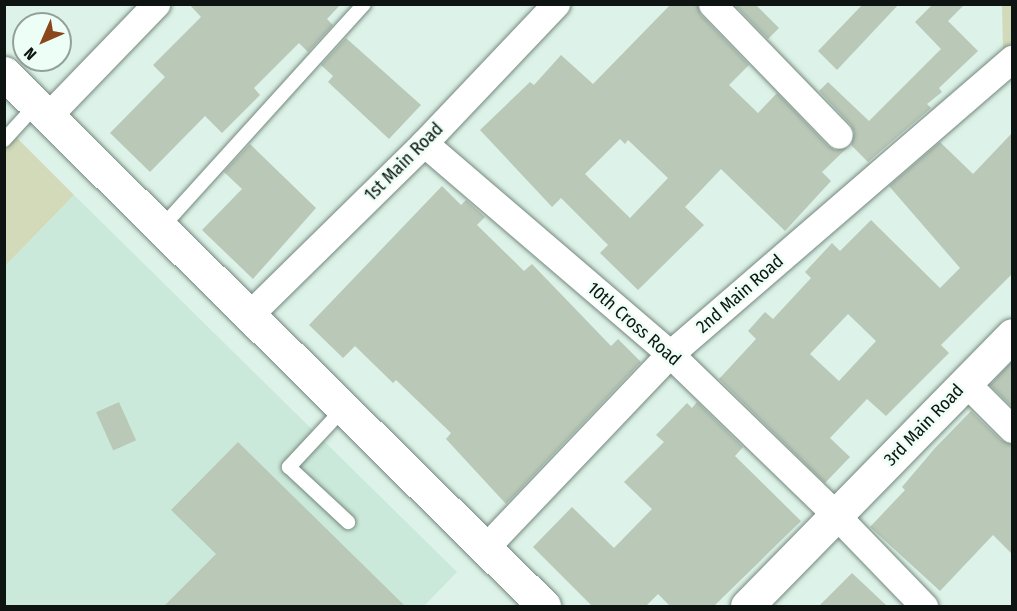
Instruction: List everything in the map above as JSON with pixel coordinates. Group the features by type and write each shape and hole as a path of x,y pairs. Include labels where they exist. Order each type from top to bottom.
{"main road":[{"path":"4,73 485,548 539,605"},
{"name":"3rd Main Road","path":"747,606 1012,335"}],"street":[{"path":"42,110 156,4"},
{"name":"1st Main Road","path":"249,315 424,143 555,4"},
{"path":"712,4 839,135"},
{"name":"2nd Main Road","path":"485,548 670,354 1012,59"},
{"name":"10th Cross Road","path":"424,143 670,354 836,515 924,606"},
{"path":"966,383 1012,429"}],"lane":[{"path":"161,228 364,4"},
{"path":"4,140 42,110"},
{"path":"344,408 289,467 348,522"}],"shaded area":[{"path":"1002,5 1012,5 1012,42 1003,51"},
{"path":"4,125 74,195 5,266 4,266"},
{"path":"74,195 457,572 424,606 5,606 5,266"}],"building":[{"path":"189,4 341,4 327,19 333,25 308,52 299,43 254,88 260,95 222,133 205,116 150,172 110,133 165,77 153,65 201,17"},
{"path":"671,4 697,4 701,15 749,65 729,85 758,113 777,93 828,146 835,150 848,147 822,172 831,181 785,231 721,169 685,207 704,225 638,290 600,253 608,245 561,198 552,207 480,130 530,82 534,85 561,55 593,84","holes":["620,139 625,144 628,140 668,178 630,218 585,174"]},
{"path":"734,4 755,4 779,28 768,39"},
{"path":"863,4 899,4 837,70 818,51"},
{"path":"933,4 965,4 948,21 978,51 939,88 942,92 927,104 931,108 868,162 851,145 854,132 851,125 819,91 828,82 869,121 941,49 915,22"},
{"path":"346,38 421,105 389,139 328,82 333,76 321,65"},
{"path":"1012,133 1012,274 941,345 949,353 886,416 867,399 830,438 850,457 825,483 719,379 756,339 748,331 765,312 773,319 811,278 805,272 832,243 840,251 871,220 940,288 960,268 889,186 940,142 973,174","holes":["848,314 876,341 839,381 810,354"]},
{"path":"250,144 316,208 253,279 202,230 242,189 224,172"},
{"path":"442,186 461,205 466,200 485,217 477,225 524,271 532,264 611,346 618,339 641,362 506,504 446,439 451,433 396,380 393,383 355,346 343,358 309,325"},
{"path":"1012,361 1012,407 990,385"},
{"path":"119,402 136,440 113,451 96,412"},
{"path":"697,402 743,447 735,456 801,521 714,606 670,606 658,594 646,606 592,606 533,547 572,507 614,548 652,509 624,482 664,442 656,435 687,403 692,408"},
{"path":"971,411 1001,440 1012,444 1012,554 993,535 940,591 870,527 905,490 902,487 935,448"},
{"path":"238,442 405,606 164,606 216,554 171,510"},
{"path":"852,573 887,606 819,606"}]}
